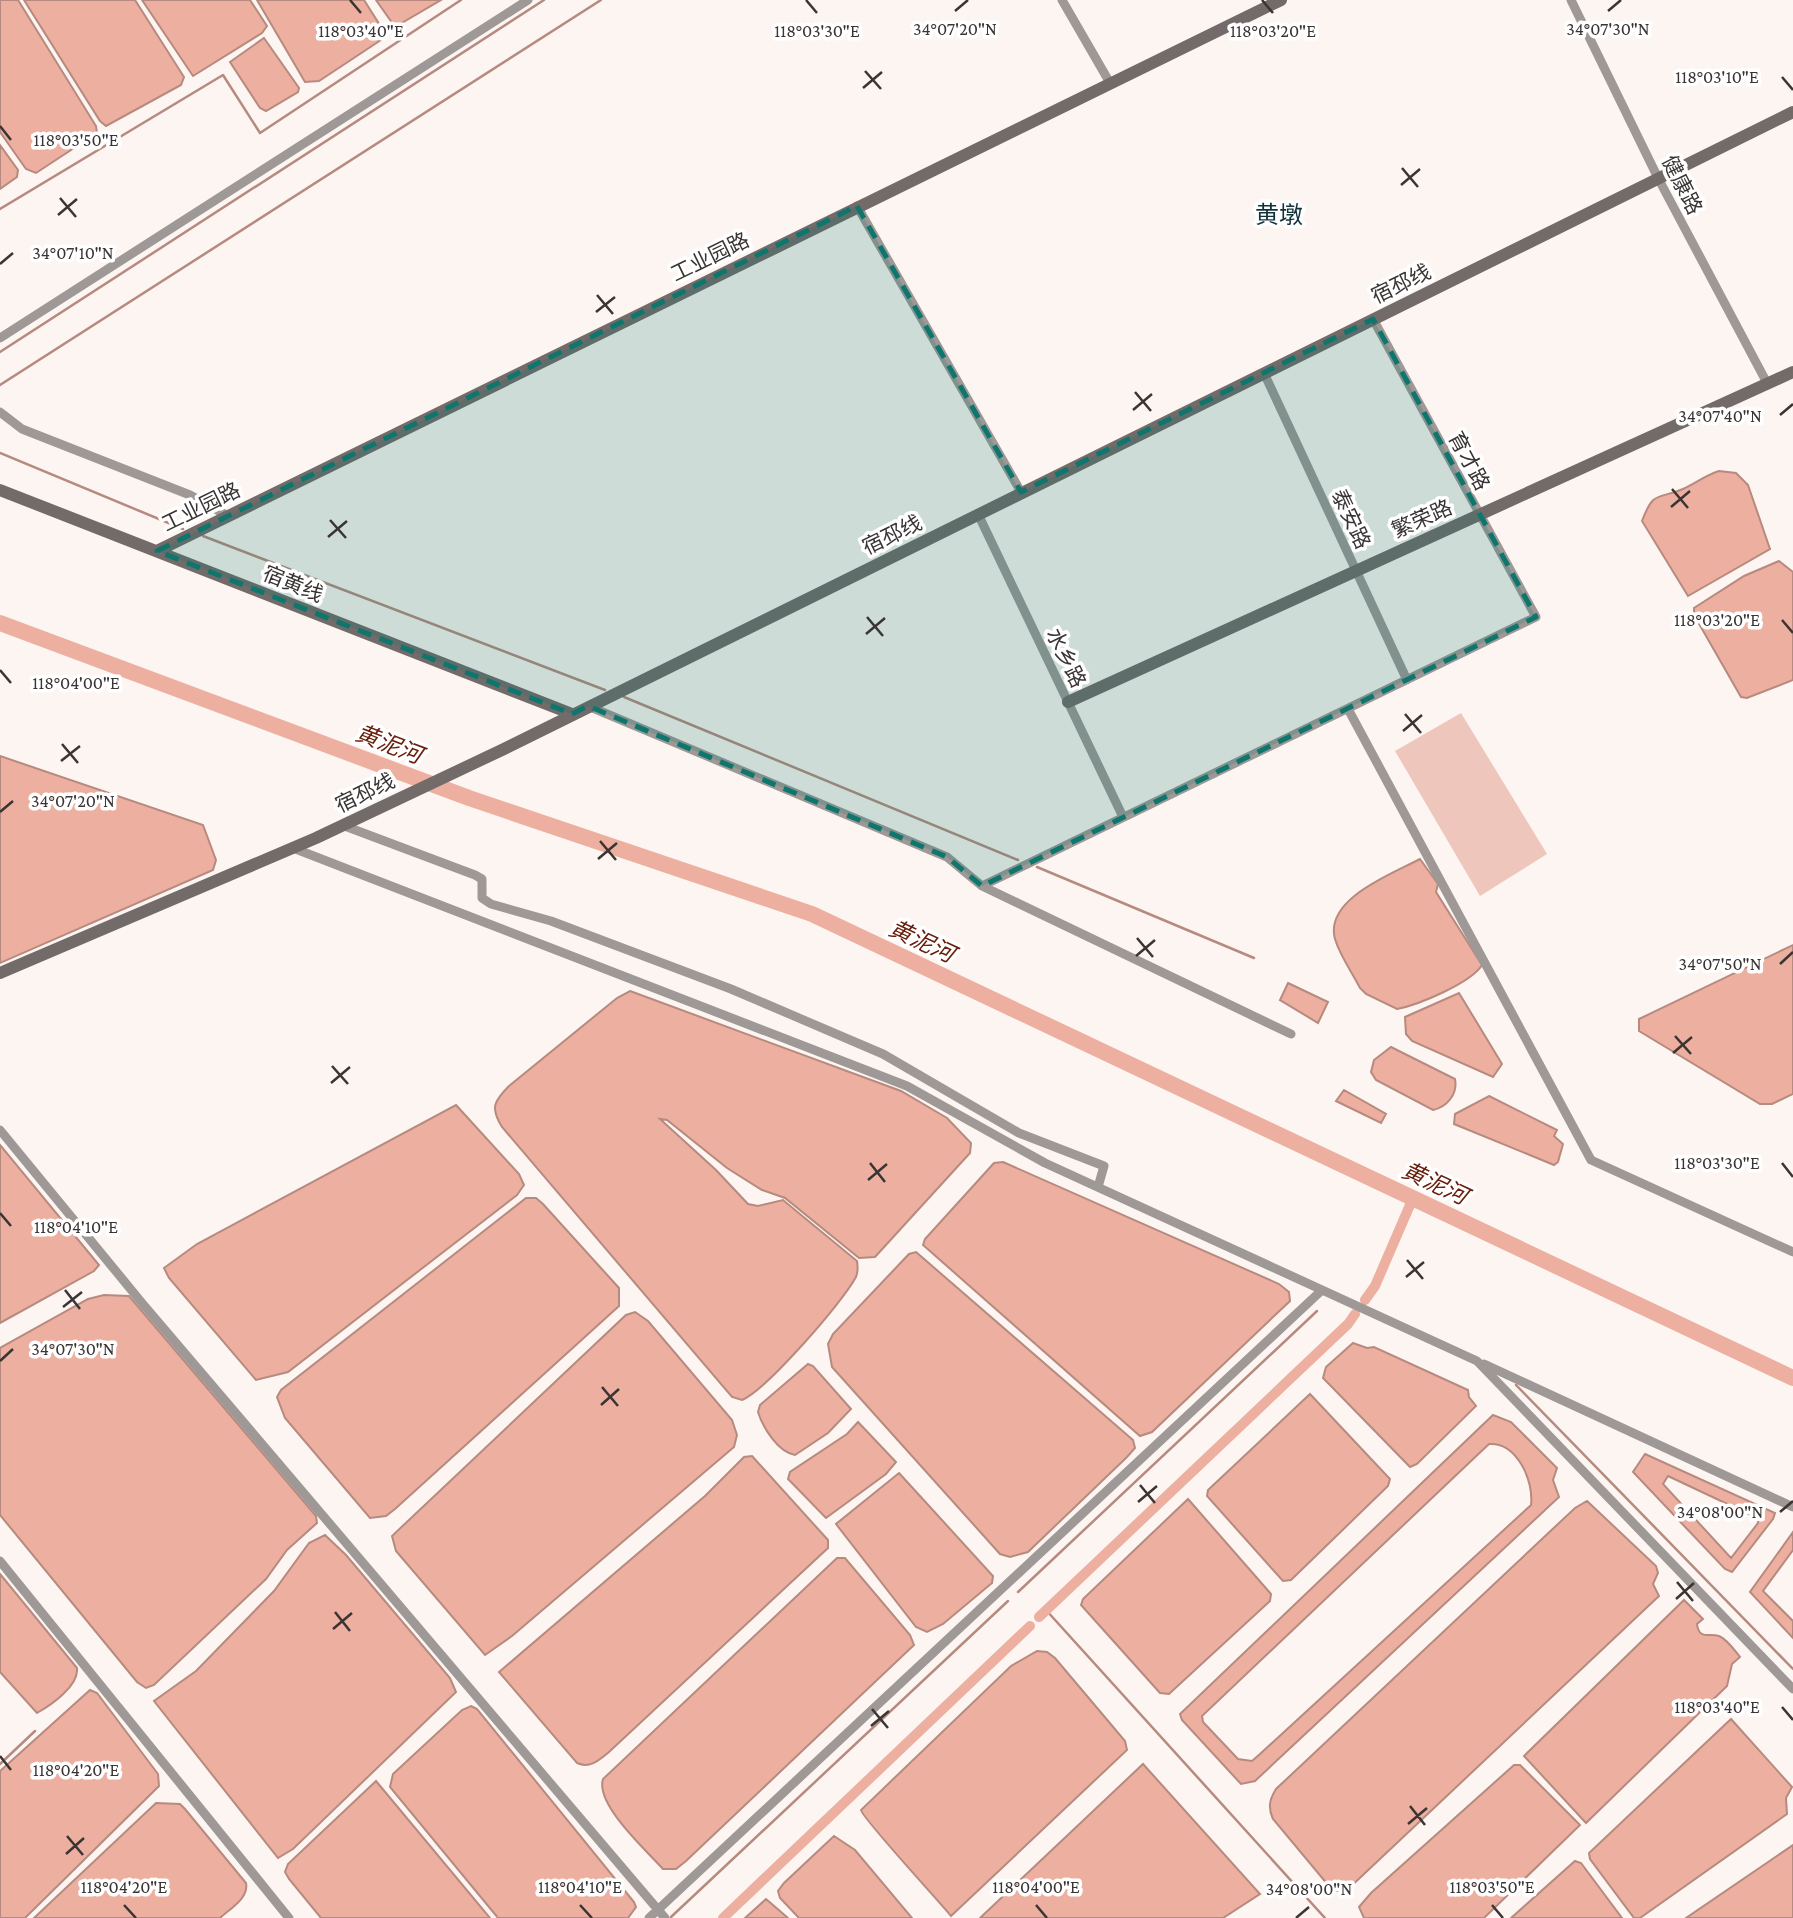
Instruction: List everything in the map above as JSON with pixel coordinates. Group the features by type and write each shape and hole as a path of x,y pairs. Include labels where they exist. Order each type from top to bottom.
{"street":[{"path":"0,338 528,0"},
{"path":"1062,0 1110,83"},
{"name":"工业园路","path":"157,551 1281,0"},
{"name":"健康路","path":"1571,0 1658,178 1768,383"},
{"name":"宿邳线","path":"0,973 293,848 465,767 1793,112"},
{"path":"858,206 1021,492"},
{"name":"育才路","path":"1373,319 1536,617 1407,680"},
{"name":"繁荣路","path":"1068,702 1793,372"},
{"name":"泰安路","path":"1264,373 1407,680"},
{"path":"0,412 22,429 190,495 228,516"},
{"name":"宿黄线","path":"0,491 572,714"},
{"name":"水乡路","path":"978,514 1123,817"},
{"path":"982,886 1407,680"},
{"path":"589,706 947,857 982,886 1291,1034"},
{"path":"1348,709 1591,1160 1793,1252"},
{"path":"342,825 475,875 482,879 482,898 491,904 551,921 731,989 883,1054 1019,1133 1104,1166 1098,1187"},
{"path":"293,848 907,1086 1013,1148 1793,1507"},
{"path":"0,1130 142,1303 665,1918"},
{"path":"1013,1148 1019,1133"},
{"path":"649,1918 1322,1290"},
{"path":"1477,1361 1793,1689"},
{"path":"0,1561 289,1918"}],"highlighted area":[{"path":"857,206 1021,492 1373,319 1536,617 982,886 947,857 588,706 572,714 157,551"}],"shaded area":[{"path":"0,0 18,0 96,126 97,133 36,173 26,169 0,132"},
{"path":"24,0 135,0 184,77 181,85 106,126 100,121"},
{"path":"142,0 250,0 267,26 262,33 193,76"},
{"path":"257,0 364,0 383,30 381,40 319,81 305,82"},
{"path":"376,0 441,0 395,27"},
{"path":"264,38 299,88 298,92 266,111 260,108 230,62"},
{"path":"0,145 18,170 17,177 0,189"},
{"path":"1719,471 1736,473 1748,485 1770,549 1688,596 1642,521 1650,504 1658,497 1683,489"},
{"path":"1779,561 1793,572 1793,680 1747,698 1741,697 1694,615 1694,608 1744,576"},
{"path":"1461,713 1547,854 1480,896 1395,751"},
{"path":"0,756 203,825 216,860 213,870 0,963"},
{"path":"1420,859 1438,884 1436,892 1482,965 1456,986 1397,1009 1366,994 1360,988 1337,945 1334,925 1340,912 1363,890"},
{"path":"1793,945 1793,1094 1772,1104 1760,1104 1639,1031 1639,1019"},
{"path":"1288,983 1328,1002 1318,1023 1280,1000"},
{"path":"630,991 901,1091 947,1118 971,1143 970,1153 875,1257 859,1258 785,1198 762,1190 727,1168 667,1120 660,1119 716,1170 748,1204 758,1206 783,1200 857,1261 856,1277 820,1325 785,1364 742,1400 732,1397 502,1127 496,1115 495,1105 509,1086 617,998"},
{"path":"1459,993 1502,1064 1493,1077 1412,1041 1406,1034 1405,1017"},
{"path":"1391,1047 1455,1079 1455,1090 1447,1103 1433,1110 1376,1080 1371,1072 1374,1060"},
{"path":"1344,1090 1386,1114 1381,1123 1336,1101"},
{"path":"1489,1096 1557,1130 1554,1136 1563,1144 1558,1162 1554,1165 1454,1124 1455,1114"},
{"path":"456,1105 519,1174 524,1185 517,1195 288,1372 256,1380 169,1278 164,1268 197,1244"},
{"path":"0,1145 99,1265 94,1271 0,1323"},
{"path":"1003,1162 1279,1284 1289,1292 1290,1301 1152,1432 1140,1436 923,1245 925,1239 994,1163"},
{"path":"526,1198 536,1198 543,1204 619,1288 619,1306 395,1509 386,1516 370,1518 285,1418 277,1397 281,1390"},
{"path":"916,1252 1133,1440 1135,1448 1127,1457 1028,1552 1010,1557 1000,1554 832,1367 828,1344 833,1334 909,1254"},
{"path":"104,1295 129,1296 316,1516 317,1523 287,1550 266,1579 154,1685 146,1688 137,1682 0,1515 0,1348 88,1299"},
{"path":"635,1312 648,1321 732,1420 737,1435 734,1447 512,1636 485,1655 396,1551 392,1536 626,1315"},
{"path":"1353,1343 1367,1348 1374,1347 1468,1390 1469,1397 1476,1406 1417,1464 1410,1467 1323,1378 1326,1367"},
{"path":"808,1364 813,1366 851,1409 828,1433 795,1455 783,1449 772,1438 758,1412 760,1405"},
{"path":"1310,1394 1390,1479 1388,1486 1291,1580 1283,1581 1207,1496 1208,1490"},
{"path":"1493,1415 1511,1422 1557,1468 1553,1480 1559,1497 1255,1781 1241,1784 1182,1720 1180,1714","holes":["1489,1444 1508,1449 1522,1465 1530,1485 1531,1505 1252,1761 1238,1759 1203,1722 1202,1716"]},
{"path":"858,1422 896,1462 886,1474 826,1518 788,1479 790,1472 847,1434"},
{"path":"1645,1454 1775,1513 1732,1572 1725,1569 1633,1472","holes":["1668,1476 1757,1518 1758,1523 1731,1558 1663,1484"]},
{"path":"752,1456 828,1540 828,1548 609,1752 590,1764 577,1763 499,1672 705,1496 744,1457"},
{"path":"899,1473 993,1576 992,1583 943,1624 927,1632 916,1627 836,1524"},
{"path":"1188,1499 1271,1594 1270,1601 1169,1694 1160,1693 1081,1605 1083,1599"},
{"path":"1587,1501 1656,1566 1658,1573 1653,1584 1659,1596 1346,1891 1333,1891 1273,1819 1270,1804 1276,1789 1575,1508"},
{"path":"1793,1532 1793,1550 1763,1591 1793,1621 1793,1638 1750,1592"},
{"path":"325,1535 346,1555 450,1678 456,1692 293,1849 278,1858 154,1701 196,1671 274,1591 309,1543"},
{"path":"837,1558 845,1558 910,1635 914,1645 686,1861 676,1869 663,1869 614,1813 603,1789 603,1779"},
{"path":"0,1574 77,1668 69,1688 37,1713 0,1672"},
{"path":"1684,1600 1703,1619 1697,1624 1700,1632 1722,1638 1740,1657 1732,1664 1727,1686 1586,1823 1524,1756"},
{"path":"1037,1651 1047,1652 1055,1658 1125,1741 1127,1750 951,1916 861,1810 1011,1666"},
{"path":"90,1690 97,1693 158,1774 159,1786 25,1918 0,1918 0,1771"},
{"path":"471,1706 477,1709 634,1902 636,1907 628,1918 498,1918 390,1787 393,1774 462,1710"},
{"path":"1731,1719 1792,1787 1786,1798 1787,1814 1640,1918 1634,1918 1590,1859 1589,1853"},
{"path":"1143,1764 1260,1894 1223,1918 980,1918"},
{"path":"1514,1765 1520,1765 1580,1825 1484,1918 1364,1918 1359,1907 1371,1893"},
{"path":"376,1781 490,1918 321,1918 289,1879 285,1872 288,1864"},
{"path":"156,1803 180,1804 185,1809 246,1883 245,1893 238,1902 220,1918 34,1918"},
{"path":"834,1836 855,1850 912,1918 799,1918 780,1898 778,1891"},
{"path":"1793,1845 1793,1918 1686,1918"},
{"path":"1575,1861 1581,1863 1622,1918 1511,1918"},
{"path":"766,1899 788,1918 745,1918"}],"waterway":[{"path":"0,209 223,75 260,133 461,0"},
{"path":"0,352 544,0"},
{"path":"0,385 601,0"},
{"path":"0,453 183,529"},
{"path":"203,536 605,690"},
{"name":"黄泥河","path":"0,623 469,798 812,914 1793,1378"},
{"path":"624,697 1018,860"},
{"path":"1037,867 1254,958"},
{"path":"1365,1300 1375,1286 1413,1198"},
{"path":"1018,1592 1317,1311"},
{"path":"1039,1617 1348,1324 1355,1314"},
{"path":"1516,1385 1793,1669"},
{"path":"671,1917 1008,1601"},
{"path":"1046,1610 1325,1918"},
{"path":"723,1918 1030,1626"},
{"path":"0,1764 35,1731"}],"district":[{"name":"黄墩","path":"1279,215"}]}
